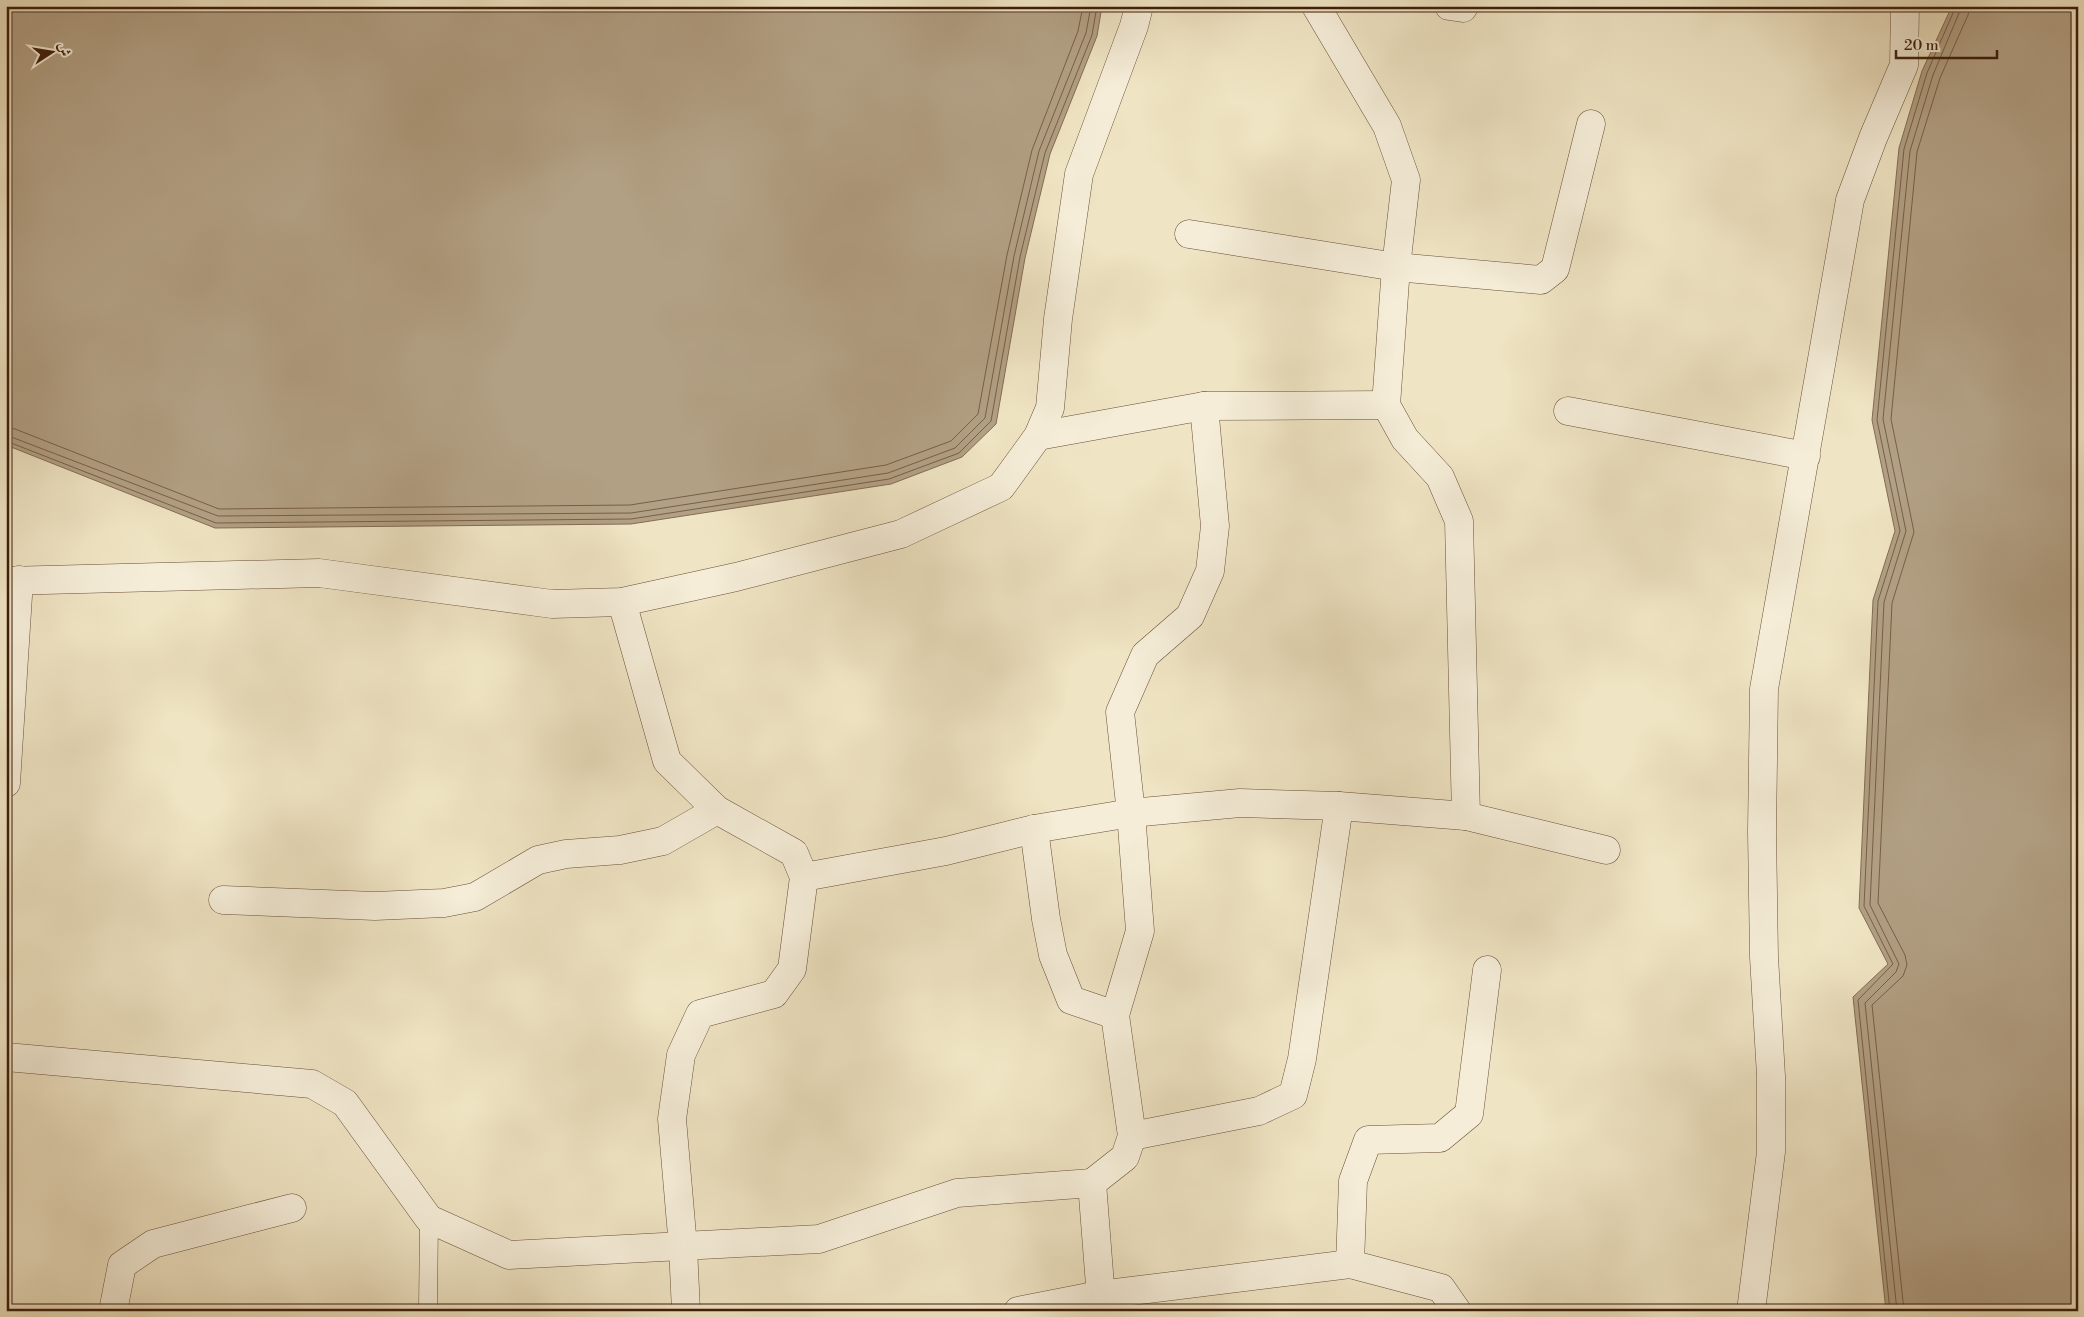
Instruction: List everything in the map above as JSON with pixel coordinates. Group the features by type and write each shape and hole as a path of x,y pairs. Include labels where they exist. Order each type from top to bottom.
{"street":[{"path":"6,783 13,581 319,573 552,604 622,602 736,577 901,534 1001,487 1038,436 1050,408 1058,319 1078,174 1134,26 1139,6"},
{"path":"1316,6 1387,126 1406,180 1396,267 1386,405 1405,439 1440,477 1459,521 1466,816"},
{"path":"1449,6 1463,8 1464,6"},
{"path":"1751,1311 1771,1152 1771,1076 1764,957 1762,842 1764,690 1850,200 1873,138 1904,65 1905,6"},
{"path":"1189,234 1396,267 1540,280 1555,269 1591,124"},
{"path":"1038,436 1204,406 1386,405"},
{"path":"6,1057 312,1084 345,1103 429,1219 510,1255 819,1239 957,1193 1092,1183 1125,1157 1132,1136 1115,1015 1140,931 1131,813 1120,712 1145,655 1190,616 1210,571 1215,526 1204,406"},
{"path":"1568,411 1806,456"},
{"path":"622,602 667,761 717,810 794,853 804,877 792,969 774,994 700,1014 682,1055 672,1119 683,1247 686,1311"},
{"path":"804,877 946,851 1034,830 1131,813 1240,803 1339,806 1466,816 1606,850"},
{"path":"1132,1136 1259,1111 1293,1095 1302,1059 1339,806"},
{"path":"223,900 375,906 444,903 475,897 538,860 663,842 717,810"},
{"path":"1034,830 1046,919 1053,955 1071,1000 1115,1015"},
{"path":"1350,1264 1353,1181 1368,1140 1440,1138 1469,1114 1487,970"},
{"path":"1092,1183 1100,1303"},
{"path":"113,1311 122,1265 153,1244 292,1208"},
{"path":"1018,1311 1100,1303 1350,1264 1441,1288 1457,1311"}],"lane":[{"path":"428,1311 429,1219"}],"water":[{"path":"6,6 1102,6 1097,36 1050,154 1025,258 996,424 962,457 891,484 631,524 215,528 6,445"},
{"path":"1952,6 2078,6 2078,1311 1886,1311 1853,997 1888,964 1859,908 1873,600 1895,531 1872,420 1899,148 1922,71"}]}
